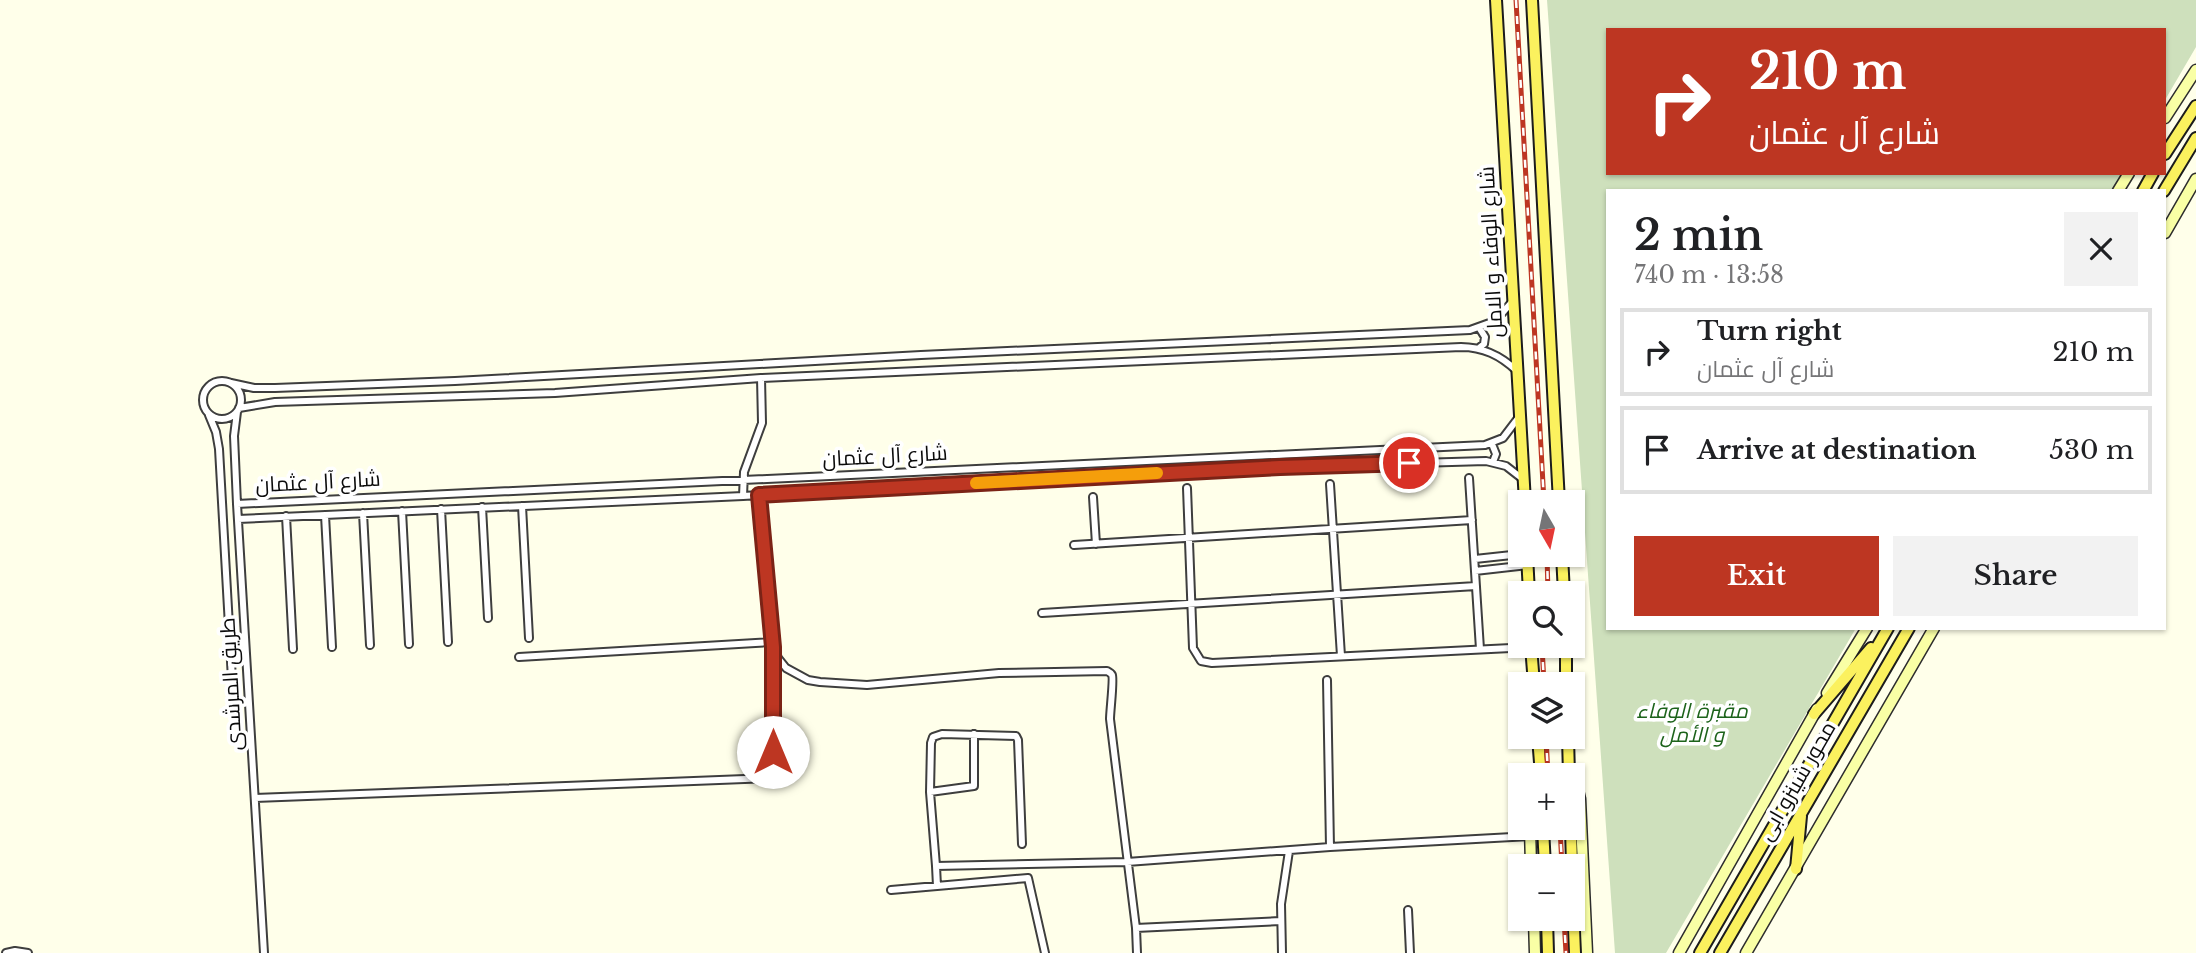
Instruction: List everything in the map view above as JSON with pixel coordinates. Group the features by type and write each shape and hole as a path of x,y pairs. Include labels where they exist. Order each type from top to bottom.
{"main road":[{"name":"شارع الوفاء و الامل","path":"1496,0 1524,490"},
{"path":"1532,0 1558,490"},
{"path":"2166,152 2196,106"},
{"path":"2165,189 2196,138"},
{"path":"1814,714 1887,630"},
{"name":"محور شينزو ابى","path":"1700,953 1887,630"},
{"name":"محور شينزو ابى","path":"1720,953 1908,630"},
{"path":"1796,869 1802,811"},
{"path":"1547,931 1548,953"},
{"path":"1574,931 1575,953"}],"street":[{"path":"2166,116 2196,70"},
{"path":"2166,231 2196,179"},
{"path":"1513,300 1502,316 1480,328 331,386 265,388 216,382 207,387 202,401 209,415 222,420 230,418 238,410 275,402 555,393 761,378 1447,347 1479,348 1503,359 1518,372"},
{"path":"1479,348 1484,344 1485,337 1480,328"},
{"path":"922,355 922,371"},
{"path":"743,496 742,481 746,464 762,423 761,378"},
{"path":"232,383 240,394 238,410"},
{"name":"طريق المرشدى","path":"238,410 234,436 237,504 264,953"},
{"name":"طريق المرشدى","path":"209,415 219,449 233,697"},
{"path":"1521,415 1508,433 1492,444 1496,454 1493,462 1506,466 1524,480"},
{"name":"شارع آل عثمان","path":"237,504 1492,444"},
{"name":"شارع آل عثمان","path":"238,519 743,496 1280,467 1493,462"},
{"path":"1469,478 1480,649"},
{"path":"1330,484 1341,656"},
{"path":"1187,488 1193,648 1197,657 1206,663 1508,647"},
{"path":"255,798 773,778 772,644 759,495"},
{"path":"1093,497 1096,544"},
{"path":"267,517 262,511 268,502"},
{"path":"522,506 529,638"},
{"path":"482,507 488,618"},
{"path":"441,509 448,642"},
{"path":"402,511 409,643"},
{"path":"363,513 370,645"},
{"path":"325,515 332,647"},
{"path":"286,516 293,649"},
{"path":"1074,545 1472,520"},
{"path":"1475,559 1508,555"},
{"path":"1496,556 1498,569"},
{"path":"1475,571 1508,566"},
{"path":"1042,613 1476,586"},
{"path":"1679,953 1814,714 1866,630"},
{"path":"1746,953 1933,630"},
{"path":"519,657 772,644"},
{"path":"772,644 786,668 796,675 820,682 878,684 999,673 1110,672 1113,678 1110,719 1137,953"},
{"path":"1326,680 1331,847"},
{"path":"937,886 930,792 930,743 933,737 942,734 1012,735 1018,740 1022,844"},
{"path":"930,792 974,786 974,734"},
{"path":"936,866 1127,862 1508,834"},
{"path":"1581,840 1587,953"},
{"path":"1282,953 1282,888 1289,851"},
{"path":"891,890 1028,878 1045,953"},
{"path":"1408,910 1410,953"},
{"path":"1136,928 1280,921"},
{"path":"1534,931 1535,953"},
{"path":"6,953 28,953"}],"green space":[{"name":"مقبرة الوفاء و الأمل","path":"1547,0 2196,0 2196,47 2166,98 2166,28 1606,28 1606,175 2121,175 2113,189 1606,189 1606,630 1855,630 1666,953 1615,953 1586,547 1586,490 1582,490"}],"railway":[{"path":"1516,0 1543,490"},
{"path":"1547,567 1548,581"},
{"path":"1543,658 1543,672"},
{"path":"1547,749 1547,763"},
{"path":"1561,840 1561,854"},
{"path":"1565,931 1566,953"}],"slow traffic":[{"path":"976,483 1157,473"}],"route":[{"path":"773,752 773,647 759,495 1112,475 1409,463"}]}
